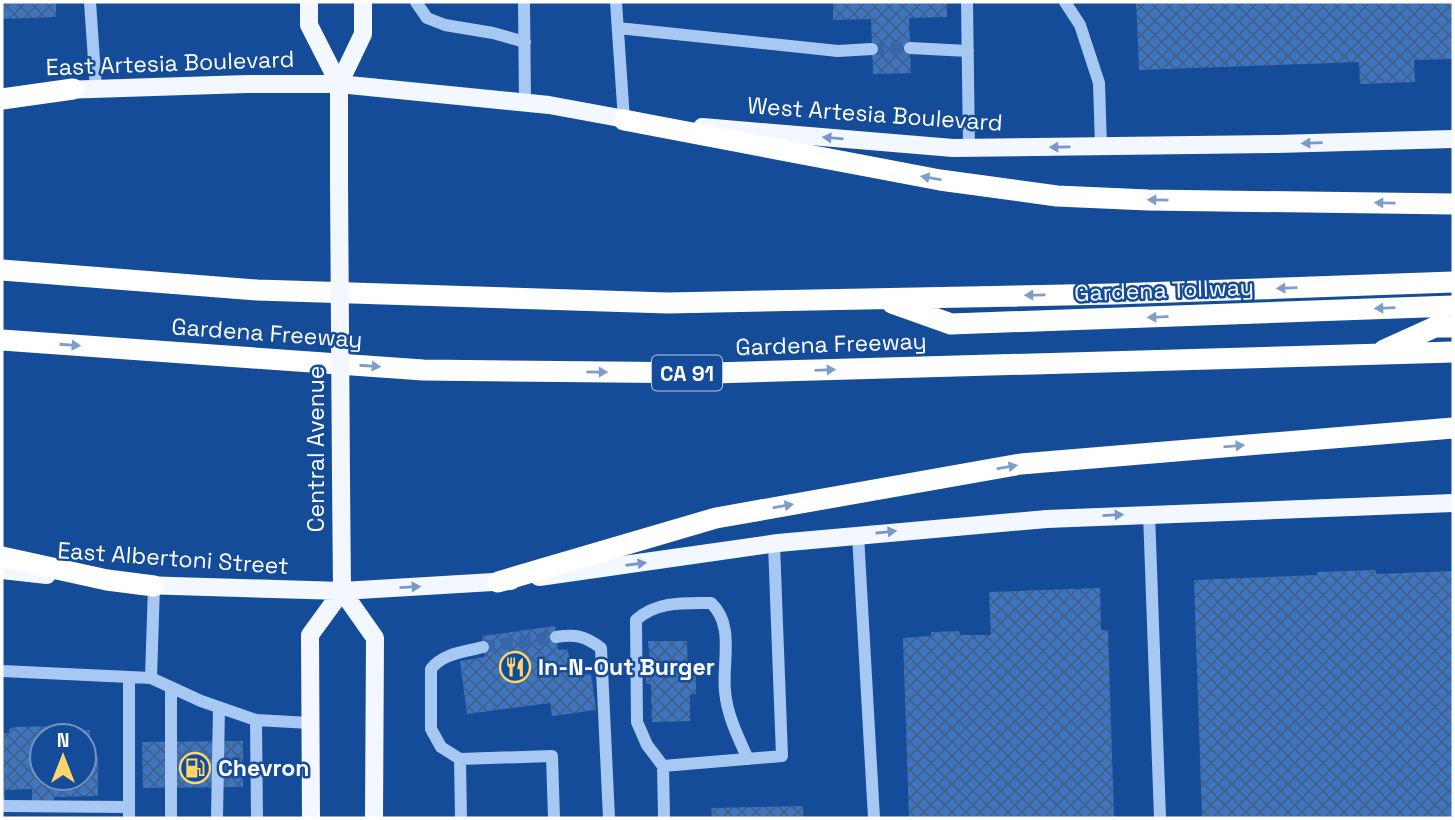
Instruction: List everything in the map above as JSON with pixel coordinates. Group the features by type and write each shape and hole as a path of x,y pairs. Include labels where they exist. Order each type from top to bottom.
{"highway":[{"path":"2,99 73,89"},
{"path":"624,120 940,180 1057,196 1148,200 1453,204"},
{"name":"Gardena Freeway","path":"2,270 257,290 668,303 1114,294 1453,282"},
{"name":"Gardena Tollway","path":"880,298 951,324 1453,306"},
{"path":"1373,355 1435,327 1453,327"},
{"name":"Gardena Freeway","path":"2,340 423,370 615,373 713,373 1453,352"},
{"path":"498,583 716,518 1021,464 1453,428"},
{"path":"2,557 154,586"}],"main road":[{"path":"309,2 309,25 339,84"},
{"path":"339,84 363,34 363,2"},
{"name":"East Artesia Boulevard","path":"2,92 247,84 339,84"},
{"name":"West Artesia Boulevard","path":"339,84 525,103 624,120 969,148 1453,139"},
{"name":"Central Avenue","path":"339,84 342,592"},
{"path":"342,592 498,583 774,544 1047,519 1453,503"},
{"name":"East Albertoni Street","path":"2,570 154,586 342,592"},
{"path":"311,818 310,635 342,592"},
{"path":"342,592 374,638 374,818"}],"lane":[{"path":"90,2 96,89"},
{"path":"416,2 427,18 445,25 493,33 525,42"},
{"path":"524,2 525,103"},
{"path":"616,2 624,120"},
{"path":"967,2 969,148"},
{"path":"1065,2 1080,25 1098,83 1101,147"},
{"path":"618,29 838,51 872,49"},
{"path":"910,48 968,51"},
{"path":"1149,513 1160,818"},
{"path":"858,535 874,818"},
{"path":"663,766 782,756 774,544"},
{"path":"151,678 154,586"},
{"path":"664,818 663,766 647,746 637,722 636,620 645,611 678,603 711,603 718,609 725,623 725,692 733,727 748,759"},
{"path":"556,637 568,635 588,638 601,648 609,818"},
{"path":"483,647 449,655 436,662 431,669 431,729 441,747 460,759 552,756 554,818"},
{"path":"2,671 151,678 219,708 256,720 310,723"},
{"path":"2,806 129,813 129,678"},
{"path":"171,687 171,818"},
{"path":"218,818 219,708"},
{"path":"256,720 257,818"},
{"path":"460,759 461,818"}],"building":[{"path":"2,2 56,2 56,17 2,19"},
{"path":"833,2 947,2 947,17 909,18 911,73 873,74 871,19 833,20"},
{"path":"1136,2 1453,2 1453,59 1414,60 1415,82 1360,84 1359,62 1139,70"},
{"path":"1376,570 1376,574 1453,571 1453,818 1202,818 1194,580"},
{"path":"1100,588 1101,630 1108,630 1114,818 909,818 903,638 931,636 931,632 959,631 960,635 991,635 989,592"},
{"name":"In-N-Out Burger","path":"555,626 558,650 568,649 571,676 591,674 596,710 552,716 550,703 467,714 460,661 485,657 482,636"},
{"path":"648,641 687,641 688,670 681,671 681,675 696,675 696,694 690,695 690,721 652,722 651,684 646,684 646,675 651,674"},
{"path":"28,727 28,789 5,790 5,801 2,801 2,733 9,733 9,729"},
{"path":"243,741 243,787 143,788 142,742"},
{"path":"32,792 98,792 98,796 54,797 54,800 32,801"},
{"path":"803,806 803,818 712,818 711,808"}],"tunnel":[{"path":"872,49 910,48"},
{"path":"483,647 556,637"}],"place":[{"name":"In-N-Out Burger","path":"515,667"},
{"name":"Chevron","path":"195,768"}]}
